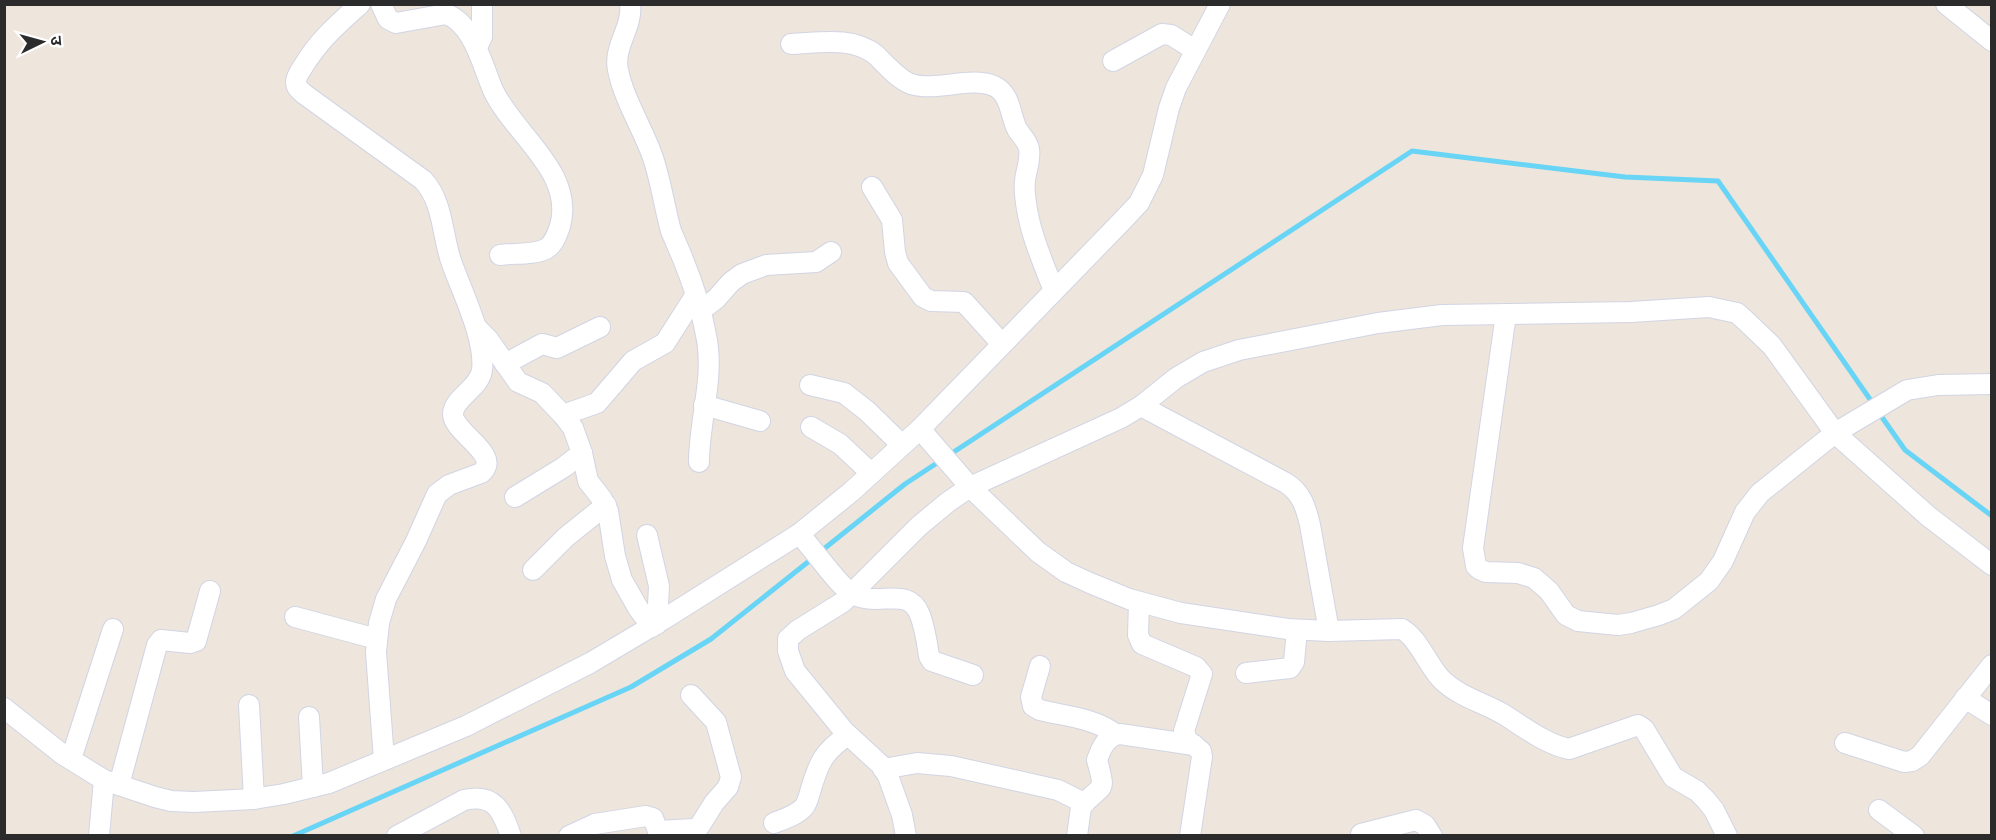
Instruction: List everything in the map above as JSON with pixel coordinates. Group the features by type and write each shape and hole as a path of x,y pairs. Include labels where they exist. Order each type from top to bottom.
{"street":[{"path":"360,4 318,44 298,74 296,80 298,89 423,180 430,188 436,200 451,260 475,326 481,353 481,378 456,405 453,413 455,421 486,459 486,467 481,473 449,485 437,494 416,541 389,591 379,623 377,639 384,760"},
{"path":"381,4 388,20 396,23 440,14 451,15 468,33 477,47 501,106 551,169 562,199 563,214 554,242 538,251 500,255"},
{"path":"477,47 482,37 482,4"},
{"path":"630,4 631,18 619,46 617,69 656,165 672,231 706,335 709,357 699,462"},
{"path":"4,708 71,759 112,783 171,801 254,799 313,787 329,783 466,726 590,663 806,540 871,473 902,445 923,433 1002,344 1139,203 1153,175 1176,88 1220,4"},
{"path":"1946,4 1992,41"},
{"path":"1113,61 1162,34 1171,35 1195,50"},
{"path":"791,44 837,42 854,44 873,53 910,83 925,86 993,86 1004,95 1016,127 1029,148 1025,180 1026,203 1035,241 1054,291"},
{"path":"872,188 892,220 895,257 923,297 932,301 964,302 1002,344"},
{"path":"563,415 597,403 633,361 665,344 697,304 716,299 731,282 742,274 766,265 816,262 831,252"},
{"path":"906,836 896,796 883,769 848,735 795,671 790,661 788,639 843,602 845,586 948,502 966,482 1053,450 1120,418 1141,406 1176,378 1194,367 1239,350 1389,322 1442,315 1631,312 1709,307 1737,313 1772,346 1842,429 1928,516 1992,565"},
{"path":"1506,314 1473,548 1474,558 1476,566 1482,571 1518,573 1534,578 1549,591 1566,615 1572,619 1618,625 1666,612 1691,597 1709,581 1723,561 1745,512 1760,493 1842,429 1907,390 1938,385 1992,384"},
{"path":"475,326 488,339 518,382 542,393 573,428 582,453 588,481 606,505 619,573 628,593 655,625"},
{"path":"506,363 542,344 557,348 600,327"},
{"path":"810,385 844,393 861,405 902,445"},
{"path":"704,405 760,421"},
{"path":"1141,406 1286,483 1297,492 1308,517 1329,631"},
{"path":"811,427 840,444 871,473"},
{"path":"923,433 966,482 1052,563 1066,572 1090,584 1140,602 1181,613 1297,630 1402,629 1411,635 1434,671 1453,690 1501,713 1557,746 1569,748 1638,725 1644,729 1673,777 1697,791 1706,800 1714,810 1727,836"},
{"path":"515,497 582,453"},
{"path":"533,570 566,537 606,505"},
{"path":"647,535 659,586 655,625"},
{"path":"806,540 845,586 868,599 900,598 911,602 920,615 932,661 973,675"},
{"path":"99,836 112,783 157,645 161,640 190,643 196,641 210,591"},
{"path":"1140,602 1138,635 1142,644 1196,667 1202,674 1184,731 1188,740 1201,751 1202,757 1190,836"},
{"path":"295,616 377,639"},
{"path":"71,759 113,629"},
{"path":"1246,673 1290,668 1294,662 1297,630"},
{"path":"1845,743 1904,762 1920,756 1992,665"},
{"path":"1040,666 1031,697 1035,708 1093,722 1115,734 1194,745"},
{"path":"569,836 595,824 646,816 653,818 659,833 699,827 731,781 716,722 691,695"},
{"path":"1965,698 1992,715"},
{"path":"249,705 254,799"},
{"path":"309,717 313,787"},
{"path":"1077,836 1079,812 1084,803 1101,787 1102,777 1097,757 1105,742 1115,734"},
{"path":"774,823 794,815 804,807 823,756 829,748 848,735"},
{"path":"883,769 917,763 951,766 1058,790 1084,803"},
{"path":"397,836 464,800 473,798 492,803 499,808 511,836"},
{"path":"1879,810 1914,836"},
{"path":"1361,834 1416,820 1425,825 1432,836"}],"waterway":[{"path":"820,552 905,484 1412,151 1625,177 1718,181 1874,405"},
{"path":"1879,413 1905,450 1992,516"},
{"path":"293,836 631,687 711,639 813,558"}]}
